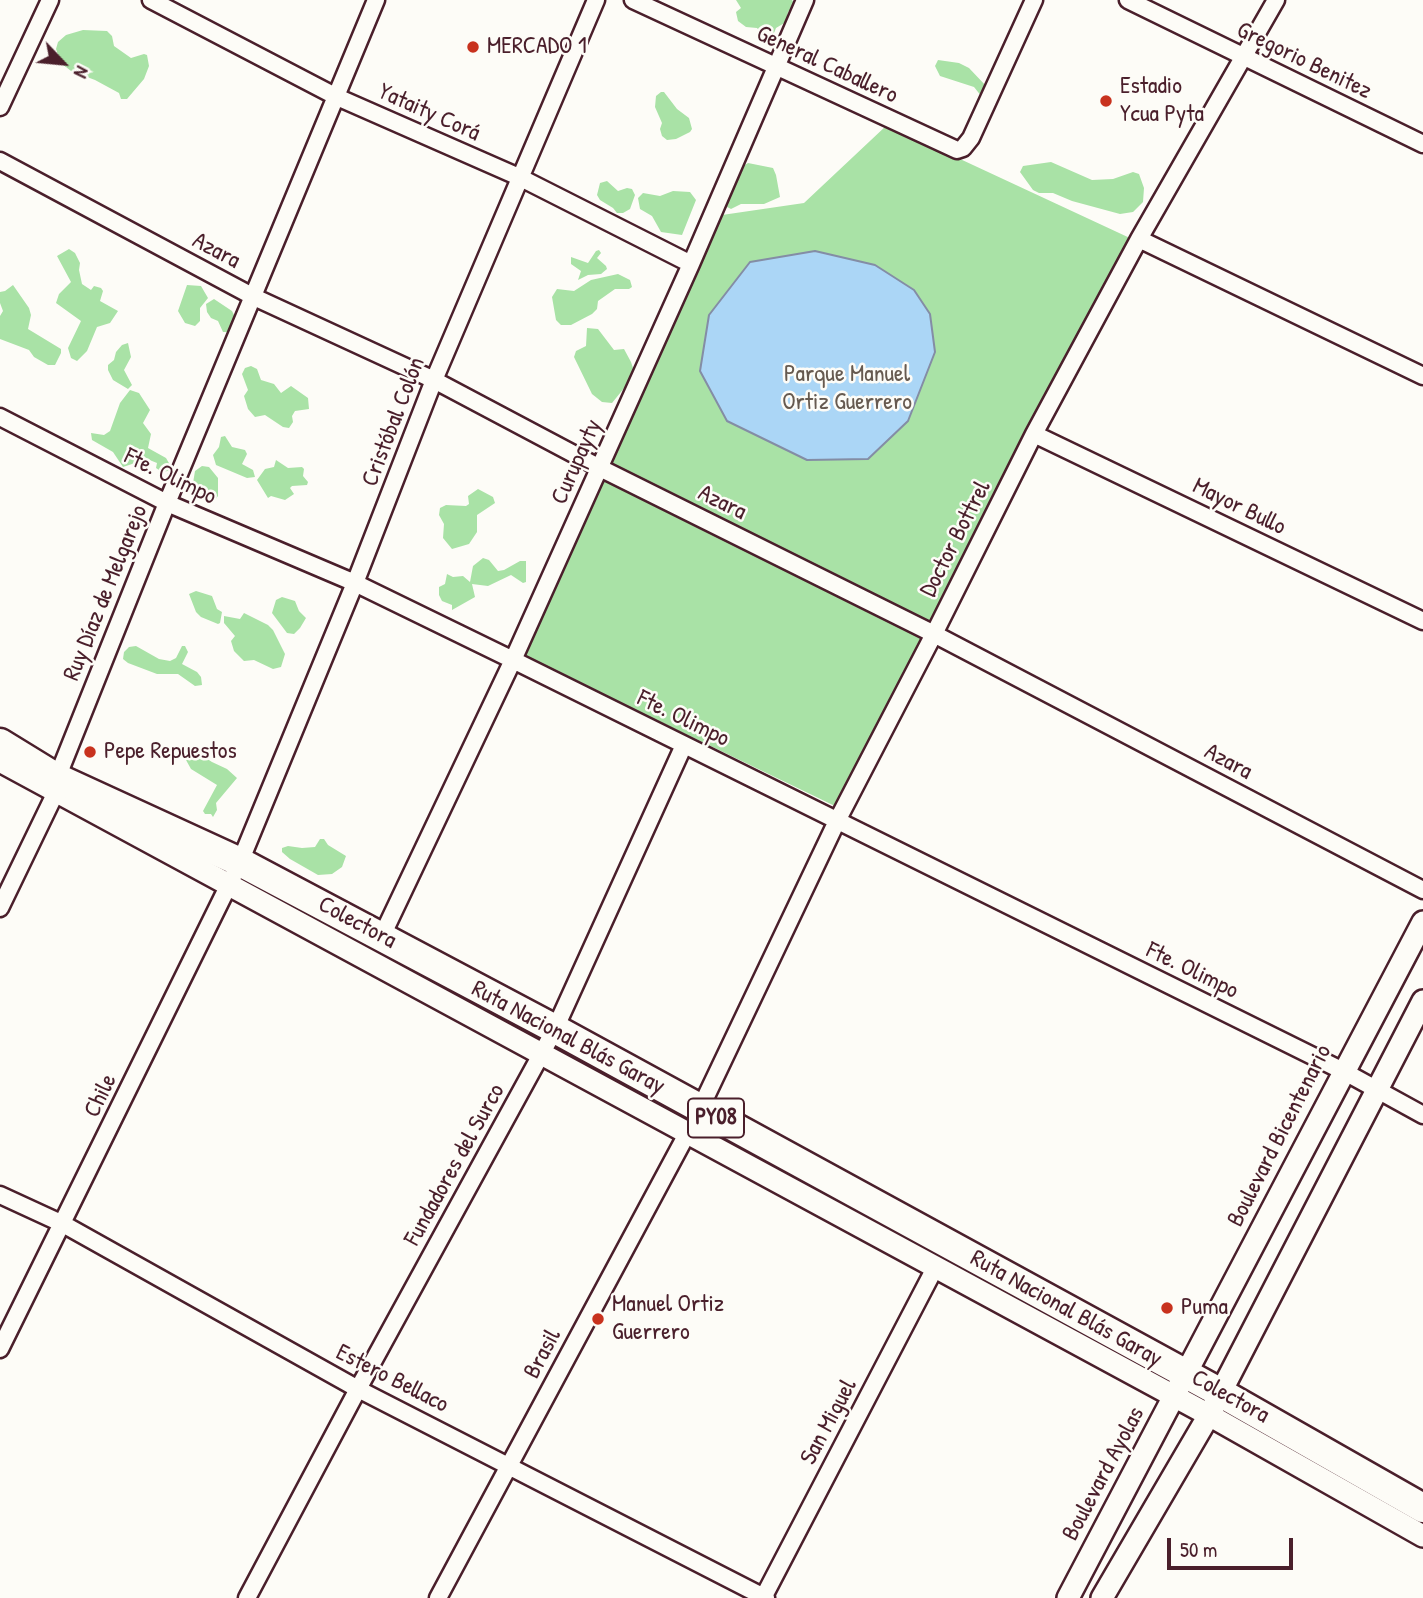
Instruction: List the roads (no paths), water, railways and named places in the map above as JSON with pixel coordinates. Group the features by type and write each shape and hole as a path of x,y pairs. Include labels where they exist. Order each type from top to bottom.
{"highway":[{"name":"Ruta Nacional Blás Garay","path":"0,743 56,785 235,873 381,938 549,1041 1180,1386 1423,1508"}],"main road":[{"path":"0,761 56,785"},
{"name":"Colectora","path":"235,873 549,1041"},
{"name":"Boulevard Bicentenario","path":"1180,1386 1423,922"},
{"path":"1102,1598 1215,1404 1423,1002"},
{"name":"Colectora","path":"694,1120 936,1266 1180,1386"},
{"name":"Boulevard Ayolas","path":"1068,1598 1180,1386"},
{"name":"Colectora","path":"1215,1404 1423,1536"}],"street":[{"path":"0,107 50,0"},
{"name":"Yataity Corá","path":"151,0 337,97 519,177 691,264"},
{"name":"Ruy Díaz de Melgarejo","path":"0,908 56,785 167,503 376,0"},
{"name":"Cristóbal Colón","path":"235,873 355,583 434,380 596,0"},
{"name":"General Caballero","path":"633,0 951,149 963,148 971,138 1034,0"},
{"name":"Curupayty","path":"381,938 513,660 600,468 805,0"},
{"name":"Gregorio Benitez","path":"1128,0 1423,144"},
{"name":"Doctor Bottrel","path":"694,1120 837,821 1034,434 1139,239 1276,0"},
{"name":"Azara","path":"0,161 254,297 434,380 600,468 934,634 1423,890"},
{"path":"1139,239 1423,376"},
{"name":"Fte. Olimpo","path":"0,417 167,503 355,583 513,660 1343,1071 1423,1115"},
{"name":"Mayor Bullo","path":"1034,434 1423,621"},
{"name":"Fundadores del Surco","path":"247,1598 549,1041 684,745"},
{"name":"Chile","path":"0,1349 235,873"},
{"name":"Brasil","path":"438,1598 694,1120"},
{"name":"Estero Bellaco","path":"0,1195 63,1224 358,1389 509,1464 764,1597"},
{"name":"San Miguel","path":"764,1597 936,1266"}],"water":[{"path":"815,251 875,265 914,290 930,314 935,352 908,421 868,459 807,460 727,421 700,371 709,315 750,262"}],"place":[{"name":"MERCADO 1","path":"473,47"},
{"name":"Estadio Ycua Pyta","path":"1106,101"},
{"name":"Pepe Repuestos","path":"90,752"},
{"name":"Puma","path":"1167,1308"},
{"name":"Manuel Ortiz Guerrero","path":"598,1319"}],"park label":[{"name":"Parque Manuel Ortiz Guerrero","path":"847,389"}]}
